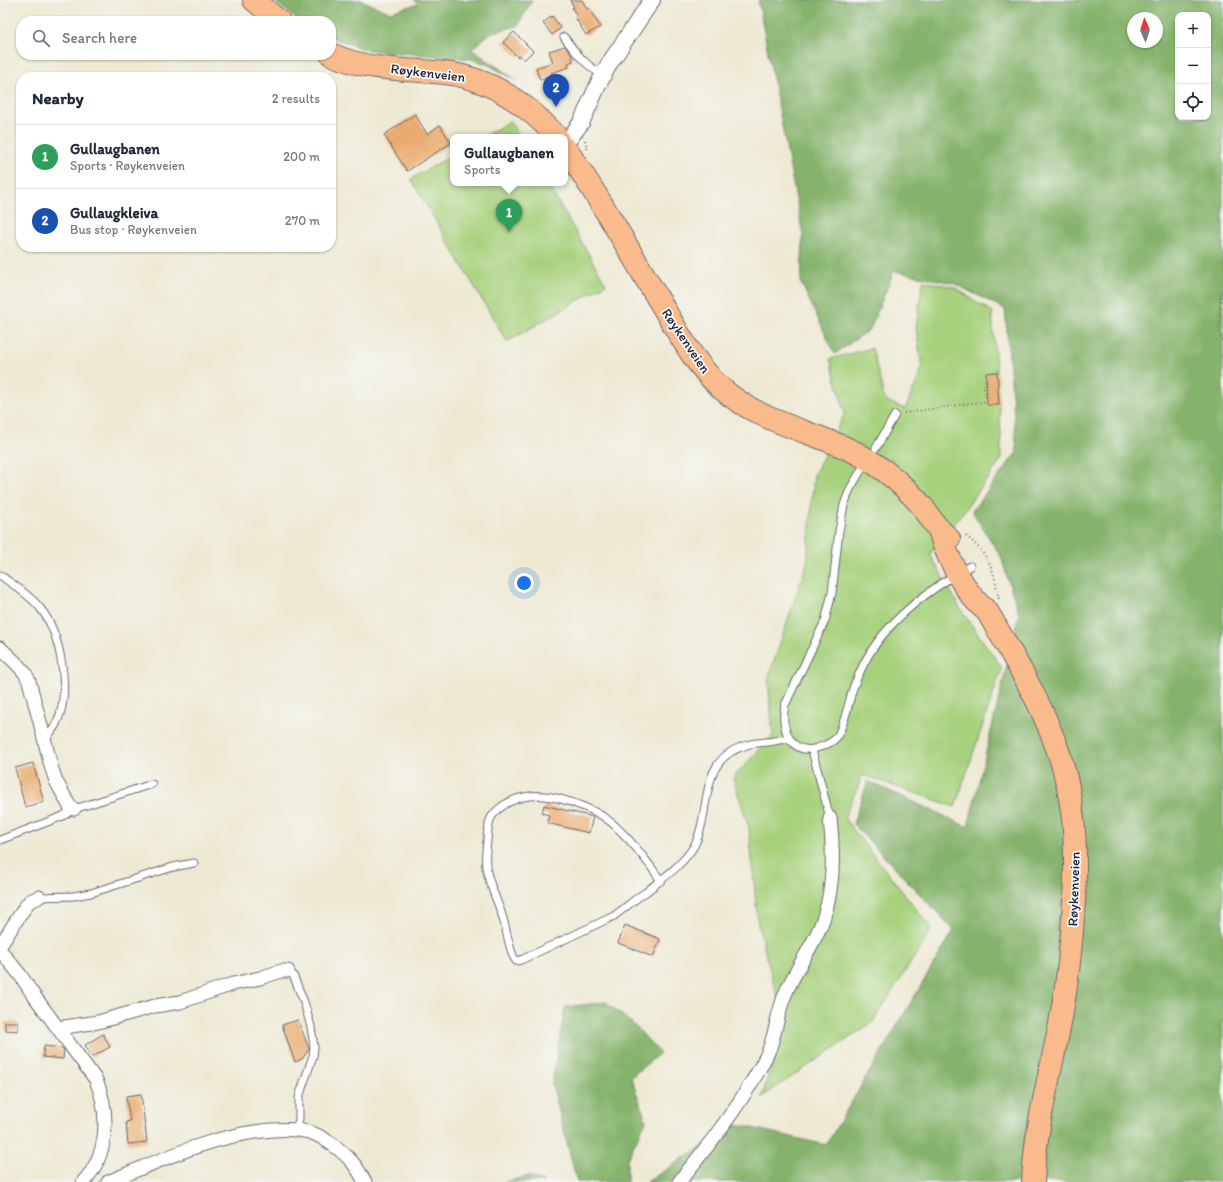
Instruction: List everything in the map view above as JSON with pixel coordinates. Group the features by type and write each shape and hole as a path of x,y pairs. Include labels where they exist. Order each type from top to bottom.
{"highway":[{"path":"254,0 273,16"},
{"name":"Røykenveien","path":"336,56 369,66 447,74 488,85 521,103 554,134"},
{"name":"Røykenveien","path":"568,152 591,186 678,332 698,363 714,381 738,401 756,412 846,448 876,465 893,478 922,507 938,529 941,538 963,570 966,588 981,607 993,605 1040,707 1054,739 1065,774 1072,804 1075,877 1069,971 1040,1124 1033,1182"}],"street":[{"path":"568,140 581,123 613,57 652,0"},
{"path":"0,648 15,662 27,677 56,781 70,807 74,809"},
{"path":"679,1182 736,1107 762,1064 772,1040 785,993 820,926 828,901 832,868 832,837 830,818"},
{"path":"0,946 27,904 39,897"},
{"path":"0,950 21,976 96,1080 100,1090 104,1104 105,1137 96,1166 83,1182"},
{"path":"58,1028 98,1022 155,1006 180,1002 233,984 260,978 281,970 288,971"},
{"path":"108,1182 156,1161 207,1143 236,1135 281,1129 312,1133 332,1144 352,1162 365,1182"}],"lane":[{"path":"564,37 578,57 587,65 603,75"},
{"path":"876,448 895,415"},
{"path":"863,467 850,489 844,505 840,524 832,594 825,621 785,705 783,713 784,729 795,745 812,750 823,746 836,737 840,731 852,692 865,662 877,642 893,623 923,596 963,570"},
{"path":"0,575 33,600 47,618 56,638 61,657 64,687 63,700 57,723 44,740"},
{"path":"661,881 616,827 599,814 581,806 557,798 529,796 511,801 498,809 490,820 485,859 486,871 502,915 513,956 516,960 521,960 607,920 661,881 681,862 694,845 700,828 712,777 723,757 729,752 746,745 789,738"},
{"path":"812,750 830,818"},
{"path":"0,840 56,818 74,809 152,784"},
{"path":"39,897 73,896 91,893 173,867 194,863"},
{"path":"288,971 293,975 304,1002 314,1047 313,1056 299,1098 300,1118 297,1130"}],"path":[{"path":"584,136 588,151"},
{"path":"1223,289 1221,292 1220,332 1223,342"},
{"path":"895,415 987,401 984,389 986,376"},
{"path":"964,534 976,544 993,571 993,605"}],"green space":[{"path":"273,0 361,0 389,12 418,4 414,0 532,0 518,26 492,32 471,49 516,80 487,64 471,59 366,50 336,39 336,16 293,16"},
{"path":"758,0 1223,0 1223,1182 647,1182 735,1124 826,1145 954,930 853,824 868,781 968,827 1019,615 1001,557 972,511 1017,452 1005,309 953,283 894,271 870,329 835,354 801,283 803,235"},
{"path":"510,121 518,134 488,134"},
{"path":"450,157 450,186 549,186 606,284 507,342 411,179"},
{"path":"923,281 954,287 992,312 1001,434 1001,460 959,518 930,554 961,610 1002,668 955,807 863,775 844,818 932,929 873,1022 762,1097 784,1022 758,925 749,828 733,778 773,735 768,679 807,563 814,475 845,413 830,359 872,348 885,400 905,409 922,369 916,327"},
{"path":"606,1002 635,1026 660,1053 631,1077 646,1121 627,1159 627,1182 577,1182 552,1084 565,1007"},
{"path":"528,1176 544,1182 505,1182"}],"building":[{"path":"570,0 582,0 587,9 589,8 600,27 586,35 575,17 577,16 572,8 574,7"},
{"path":"552,16 561,28 552,35 543,23"},
{"path":"514,32 533,51 524,60 520,55 518,57 503,42"},
{"path":"565,46 571,54 573,61 568,63 569,67 551,73 552,76 540,80 536,68 553,62 549,51"},
{"path":"415,114 427,134 440,125 450,144 407,171 384,135"},
{"path":"997,372 999,405 987,405 986,373"},
{"path":"33,763 44,802 25,807 15,768"},
{"path":"544,805 593,817 589,833 547,823 549,815 542,813"},
{"path":"625,925 660,939 653,957 618,943"},
{"path":"298,1020 309,1049 302,1059 295,1062 282,1025"},
{"path":"5,1022 18,1022 18,1031 5,1030"},
{"path":"103,1034 110,1047 92,1057 85,1045"},
{"path":"44,1046 62,1048 64,1050 63,1059 43,1057"},
{"path":"141,1094 147,1142 128,1144 126,1122 130,1121 126,1096"}],"place":[{"name":"Gullaugkleiva","path":"556,107"},
{"name":"Gullaugbanen","path":"509,232"}]}
